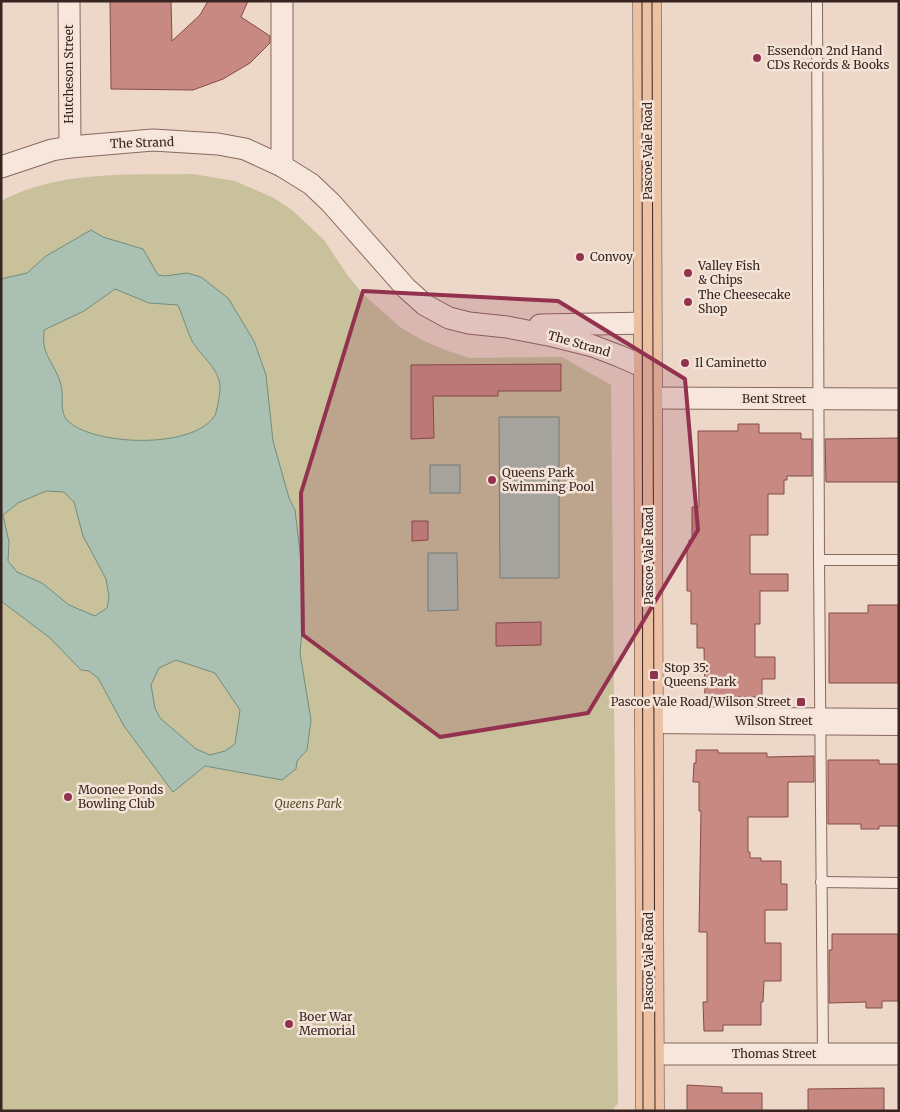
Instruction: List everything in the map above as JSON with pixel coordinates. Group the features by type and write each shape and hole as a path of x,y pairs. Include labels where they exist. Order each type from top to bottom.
{"main road":[{"name":"Pascoe Vale Road","path":"647,1 650,1111"}],"street":[{"name":"Hutcheson Street","path":"69,1 70,147"},
{"path":"282,1 282,166"},
{"name":"The Strand","path":"1,166 44,152 70,147 153,140 218,144 245,149 282,166 311,184 331,203 406,288 425,305 449,318 469,323 507,327 593,346 649,369"},
{"name":"The Strand","path":"507,327 649,323"},
{"name":"Bent Street","path":"649,398 899,399"},
{"name":"Wilson Street","path":"649,720 899,722"},
{"name":"Thomas Street","path":"650,1054 899,1054"}],"lane":[{"path":"817,1 818,560 823,1054"},
{"path":"818,560 899,560"},
{"path":"822,882 899,883"}],"highlighted area":[{"path":"363,291 558,301 685,379 698,530 588,713 440,737 303,635 301,493"}],"green space":[{"name":"Queens Park","path":"193,174 235,181 274,198 292,210 324,240 348,276 364,295 400,327 422,340 469,358 562,357 611,385 618,1103 612,1111 1,1111 1,201 24,191 71,179 119,175"}],"shaded area":[{"path":"91,230 103,237 143,249 158,275 187,273 201,277 228,298 254,341 266,375 273,441 289,498 295,510 302,569 304,610 300,653 311,720 307,750 297,761 296,769 282,780 205,766 173,792 124,726 98,678 89,671 81,670 50,638 1,601 1,279 27,273 46,256","holes":["115,289 149,303 178,305 192,341 214,369 219,382 220,395 216,413 204,426 187,434 166,439 119,439 79,429 65,417 61,384 45,350 44,330 84,311","46,491 64,492 74,502 83,536 106,579 109,597 107,608 95,616 69,605 42,583 17,572 8,561 9,542 3,515 18,503","176,660 215,673 240,710 235,744 225,751 210,755 196,749 160,718 155,708 151,685 159,668"]},
{"path":"499,417 559,417 559,578 500,578"},
{"path":"430,465 460,465 460,493 430,493"},
{"path":"428,553 457,553 458,610 428,611"}],"building":[{"path":"110,1 171,1 172,41 200,15 208,1 248,1 241,17 270,36 270,43 250,63 223,79 193,90 111,89"},
{"path":"561,364 561,391 498,391 498,396 433,396 434,438 411,439 411,365"},
{"path":"738,424 759,424 759,433 801,433 801,439 812,439 812,476 787,476 787,480 784,480 784,494 768,494 768,535 750,535 750,574 788,574 788,591 760,591 760,624 755,624 755,657 775,657 775,679 762,679 762,697 705,697 704,648 697,648 697,624 691,624 691,591 687,591 687,545 689,545 689,540 692,540 692,507 699,507 698,431 738,431"},
{"path":"899,438 899,482 826,482 825,439"},
{"path":"412,521 428,521 428,540 412,541"},
{"path":"868,605 898,605 898,683 829,683 829,613 868,613"},
{"path":"541,622 541,645 496,646 496,623"},
{"path":"696,750 718,750 718,753 767,753 767,757 814,756 814,782 788,782 788,817 748,817 748,852 750,852 750,858 761,858 761,861 781,861 781,884 787,884 787,910 765,910 765,943 781,943 781,981 764,981 763,1002 761,1002 761,1025 723,1025 723,1031 704,1031 703,1002 707,1002 707,932 699,932 701,811 699,811 699,782 693,782"},
{"path":"828,760 879,760 879,764 899,764 899,826 879,826 879,829 861,829 861,824 828,824"},
{"path":"832,934 898,934 898,1001 882,1001 882,1008 866,1008 866,1002 829,1003 829,950 832,950"},
{"path":"687,1085 722,1087 722,1093 762,1093 762,1111 687,1111"},
{"path":"884,1088 884,1111 808,1111 808,1089"}],"tram line":[{"path":"642,1 643,1111"},
{"path":"652,1 655,1111"}],"place":[{"name":"Essendon 2nd Hand CDs Records & Books","path":"757,58"},
{"name":"Convoy","path":"580,257"},
{"name":"Valley Fish & Chips","path":"688,273"},
{"name":"The Cheesecake Shop","path":"688,302"},
{"name":"Il Caminetto","path":"685,363"},
{"name":"Queens Park Swimming Pool","path":"492,480"},
{"name":"Stop 35: Queens Park","path":"654,675"},
{"name":"Pascoe Vale Road/Wilson Street","path":"801,702"},
{"name":"Moonee Ponds Bowling Club","path":"68,797"},
{"name":"Boer War Memorial","path":"289,1024"}]}
